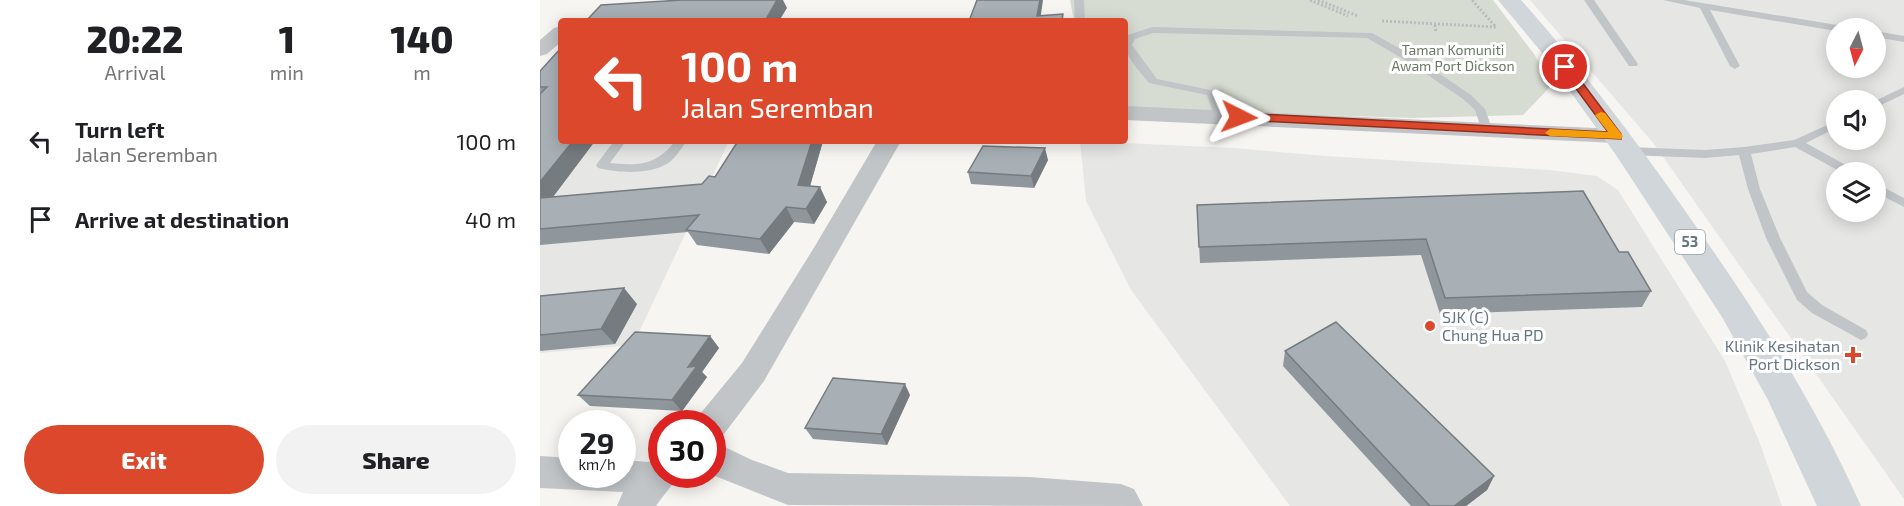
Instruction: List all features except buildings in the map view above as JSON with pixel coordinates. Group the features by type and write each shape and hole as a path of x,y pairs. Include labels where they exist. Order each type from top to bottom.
{"main road":[{"name":"53","path":"1509,0 1552,49 1623,144 1735,308 1784,393 1839,506"}],"street":[{"path":"540,26 558,27"},
{"path":"540,50 558,35"},
{"path":"1128,113 1486,129 1623,144"},
{"path":"723,410 753,372 887,144"},
{"path":"726,465 788,489 1030,494 1121,501 1125,506"},
{"path":"540,472 558,473"}],"lane":[{"path":"1079,0 1080,18"},
{"path":"1588,0 1633,64"},
{"path":"1668,0 1826,26"},
{"path":"1704,7 1735,66"},
{"path":"1128,43 1131,37 1152,30 1369,36 1411,59 1467,97 1480,109 1486,129"},
{"path":"1886,36 1904,39"},
{"path":"1128,46 1153,81 1211,93 1219,116"},
{"path":"1886,99 1904,90"},
{"path":"1623,144 1705,154 1797,143 1826,129"},
{"path":"1797,143 1831,162"},
{"path":"618,144 602,165 610,168 654,165 666,160 679,144"},
{"path":"1744,151 1754,189 1773,238 1802,296 1817,309 1861,334"},
{"path":"1886,193 1904,203"}],"path":[{"path":"1310,0 1361,19 1318,0"},
{"path":"1376,21 1496,27 1472,0"},
{"path":"1435,25 1436,33"}],"shaded area":[{"name":"Klinik Kesihatan Port Dickson","path":"1530,0 1904,0 1904,499 1654,144"},
{"path":"540,92 558,134 558,144 728,144 633,345 540,353"},
{"name":"SJK (C) Chung Hua PD","path":"1128,143 1234,148 1550,170 1597,176 1618,190 1725,361 1759,441 1782,506 1290,506 1131,290 1086,201 1080,144"}],"green space":[{"name":"Taman Komuniti Awam Port Dickson","path":"1070,0 1493,0 1534,54 1552,85 1523,115 1413,118 1128,109 1128,18 1073,18"}],"slow traffic":[{"path":"1550,133 1617,136 1601,115"}],"place":[{"name":"SJK (C) Chung Hua PD","path":"1430,326"},
{"name":"Klinik Kesihatan Port Dickson","path":"1853,355"}],"route":[{"path":"1239,117 1617,136 1565,67"}]}
